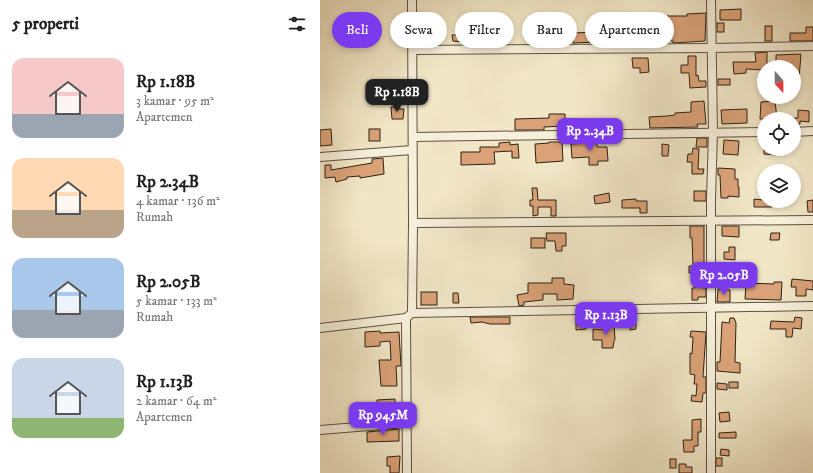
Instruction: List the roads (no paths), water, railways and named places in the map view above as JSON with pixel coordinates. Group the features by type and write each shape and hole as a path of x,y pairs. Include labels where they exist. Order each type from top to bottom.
{"street":[{"path":"407,473 406,423 413,223 412,0"},
{"path":"711,0 713,132 711,222 711,473"},
{"path":"413,50 813,46"},
{"path":"413,137 757,132"},
{"path":"801,132 813,132"},
{"path":"320,157 412,150"},
{"path":"413,223 711,222 813,220"},
{"path":"320,328 409,315 813,306"},
{"path":"320,430 406,423"}]}
